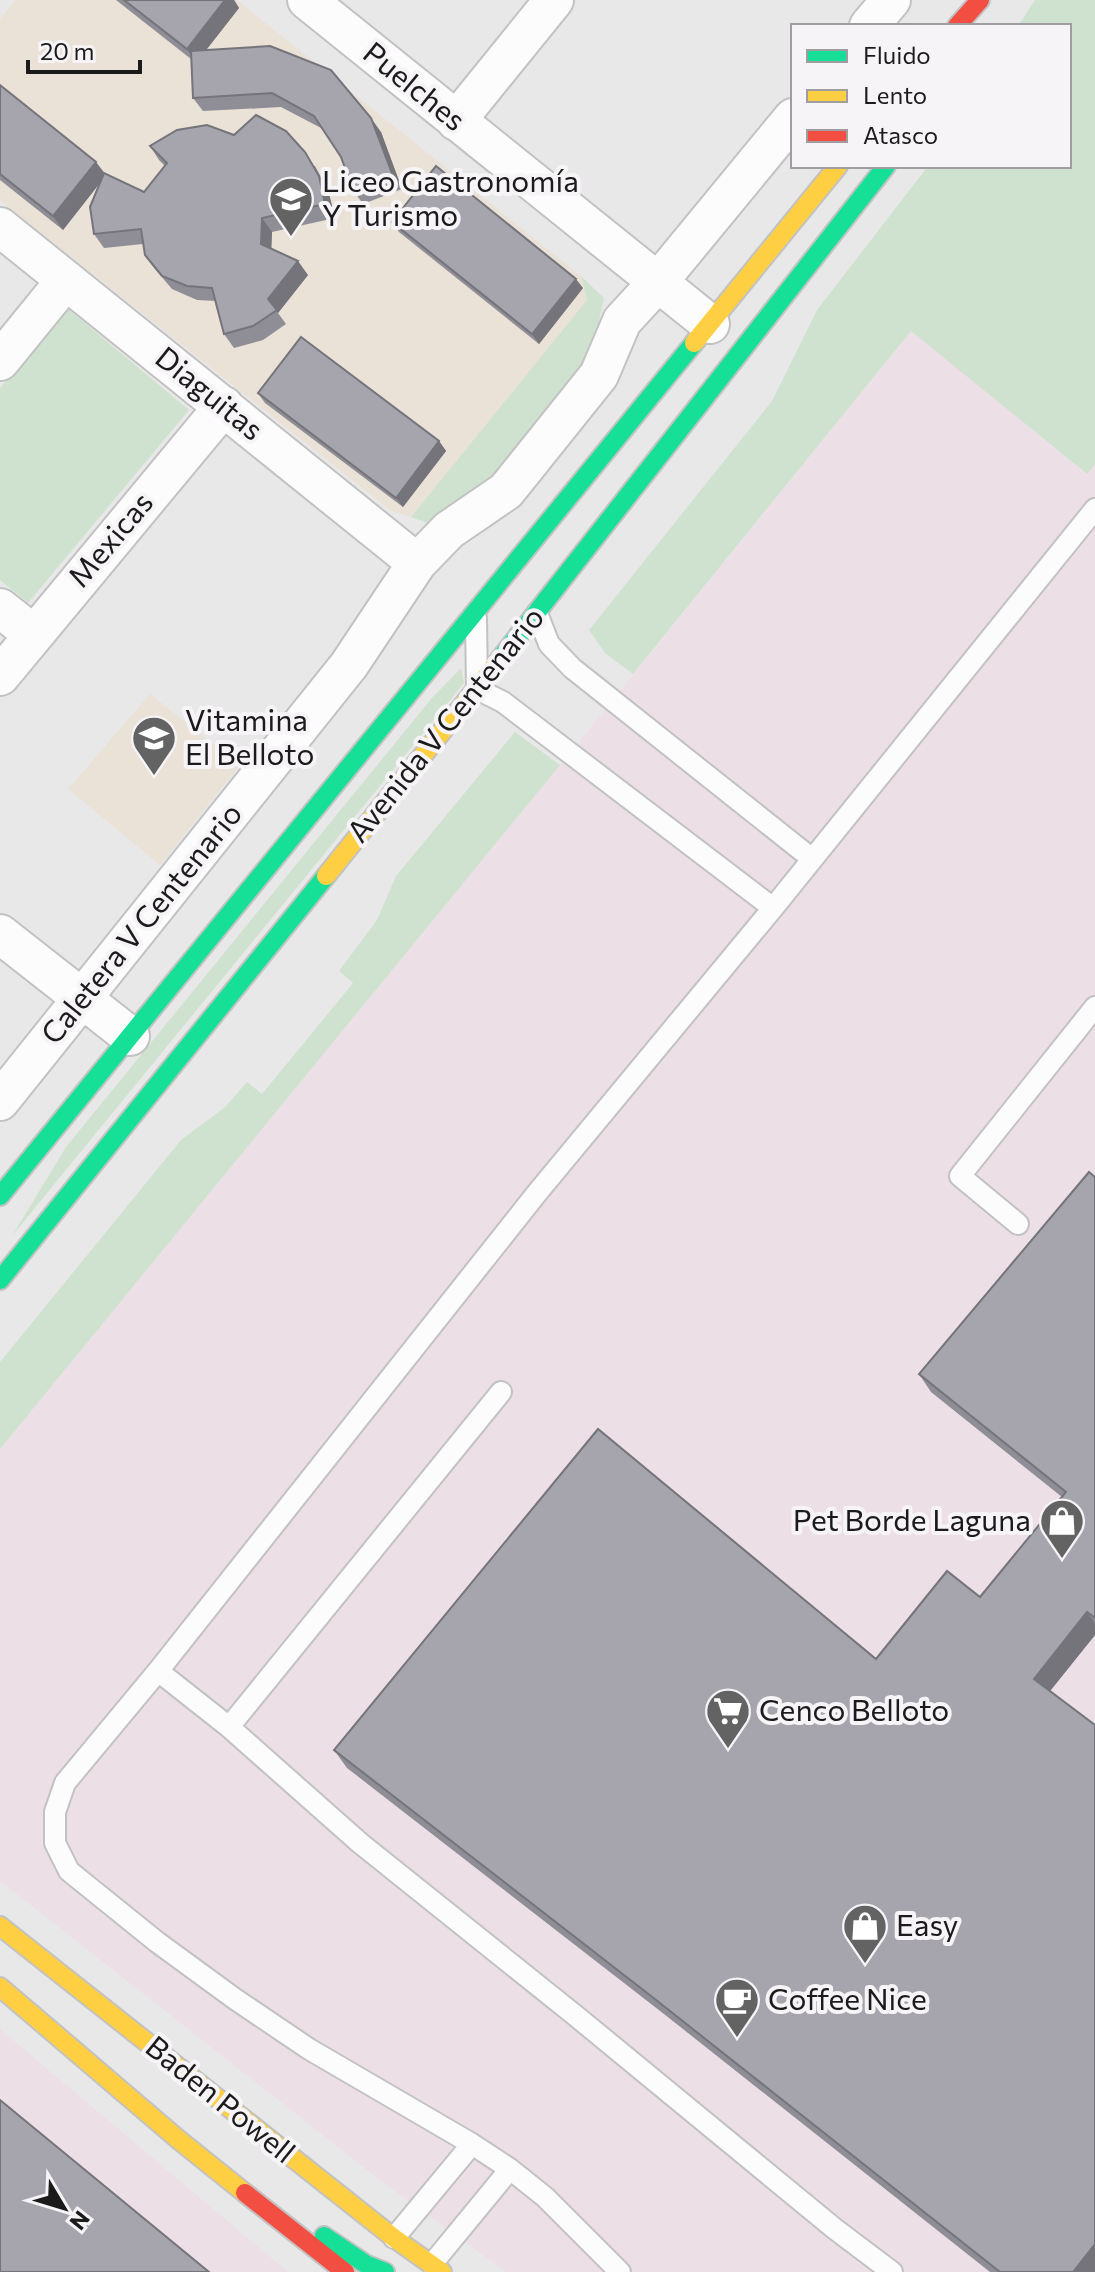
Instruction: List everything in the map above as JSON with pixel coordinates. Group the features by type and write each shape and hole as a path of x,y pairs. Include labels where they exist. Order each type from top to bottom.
{"main road":[{"path":"960,24 991,4"},
{"name":"Avenida V Centenario","path":"0,1196 836,168"},
{"name":"Avenida V Centenario","path":"0,1280 477,689 884,168"},
{"name":"Baden Powell","path":"0,1926 394,2238 437,2268"},
{"name":"Baden Powell","path":"0,1987 179,2140 345,2272"},
{"path":"179,2140 367,2265 385,2272"},
{"path":"394,2238 395,2272"},
{"path":"408,2272 437,2268"}],"street":[{"name":"Puelches","path":"307,0 710,324"},
{"path":"456,121 554,0"},
{"path":"871,24 891,0"},
{"name":"Caletera V Centenario","path":"0,1101 349,665 417,563 449,530 506,491 599,375 622,321 658,282 791,120"},
{"name":"Diaguitas","path":"0,227 417,563"},
{"path":"0,361 66,280"},
{"name":"Mexicas","path":"0,676 224,406"},
{"path":"0,608 33,634"},
{"path":"0,934 130,1036"}],"lane":[{"path":"620,2272 545,2197 510,2169 259,2016 157,1942 69,1871 55,1843 55,1812 65,1783 158,1671 537,1193 773,908 1095,509"},
{"path":"476,610 477,689 503,702 773,908"},
{"path":"536,612 549,644 572,668 811,858"},
{"path":"1018,1224 960,1176 1095,1007"},
{"path":"229,1727 501,1392"},
{"path":"158,1671 229,1727 360,1843 892,2272"},
{"path":"394,2238 472,2144"},
{"path":"437,2268 510,2169"}],"shaded area":[{"name":"Liceo Gastronomía Y Turismo","path":"15,0 237,0 581,276 587,300 411,517 391,511 0,200 0,19"},
{"path":"912,330 1086,474 1095,464 1095,2272 506,2272 381,2181 0,1881 0,1449"},
{"name":"Vitamina El Belloto","path":"150,694 240,765 160,865 68,789"},
{"path":"0,2029 288,2272 0,2272"}],"green space":[{"path":"1035,0 1095,0 1095,464 1087,474 911,331 633,674 605,653 589,630 772,401 817,310 926,168 1071,168 1071,24 1019,24"},
{"path":"581,276 604,298 599,321 608,324 596,363 494,490 439,527 411,517 587,300"},
{"path":"67,308 189,410 28,603 0,580 0,388"},
{"path":"461,668 464,683 12,1236 66,1147 431,699"},
{"path":"515,732 560,765 0,1449 0,1362 181,1140 224,1108 247,1082 262,1094 353,983 339,971 377,920 396,876"}],"building":[{"path":"124,0 225,0 187,49"},
{"path":"270,46 331,70 371,118 393,176 353,190 341,157 314,116 272,93 193,98 191,51"},
{"path":"0,85 96,162 53,216 0,174"},
{"path":"256,115 286,131 305,152 319,176 325,204 262,218 261,244 298,261 268,299 277,310 253,326 224,334 212,288 187,286 162,276 145,255 141,229 94,234 90,207 104,173 144,192 167,163 150,146 177,130 207,125 234,135"},
{"path":"436,166 576,279 532,334 392,222"},
{"path":"301,337 439,441 396,498 258,393"},
{"name":"Cenco Belloto","path":"1089,1172 1095,1177 1095,1618 1087,1612 1034,1679 1095,1725 1095,2244 1073,2272 1000,2272 334,1750 598,1429 876,1659 947,1571 980,1597 1066,1492 919,1374"},
{"path":"0,2100 209,2272 0,2272"}],"traffic: fast":[{"path":"497,663 884,168"},
{"path":"0,1196 694,343"},
{"path":"0,1280 326,876"},
{"path":"324,2236 367,2265 385,2272"}],"traffic: slow":[{"path":"694,343 836,168"},
{"path":"326,876 497,663"},
{"path":"0,1926 394,2238 442,2272"},
{"path":"0,1987 245,2193"}],"traffic: jam":[{"path":"959,24 980,0"},
{"path":"245,2193 345,2272"}],"place":[{"name":"Liceo Gastronomía Y Turismo","path":"291,238"},
{"name":"Vitamina El Belloto","path":"154,777"},
{"name":"Pet Borde Laguna","path":"1062,1560"},
{"name":"Cenco Belloto","path":"728,1750"},
{"name":"Easy","path":"865,1965"},
{"name":"Coffee Nice","path":"737,2039"}]}
